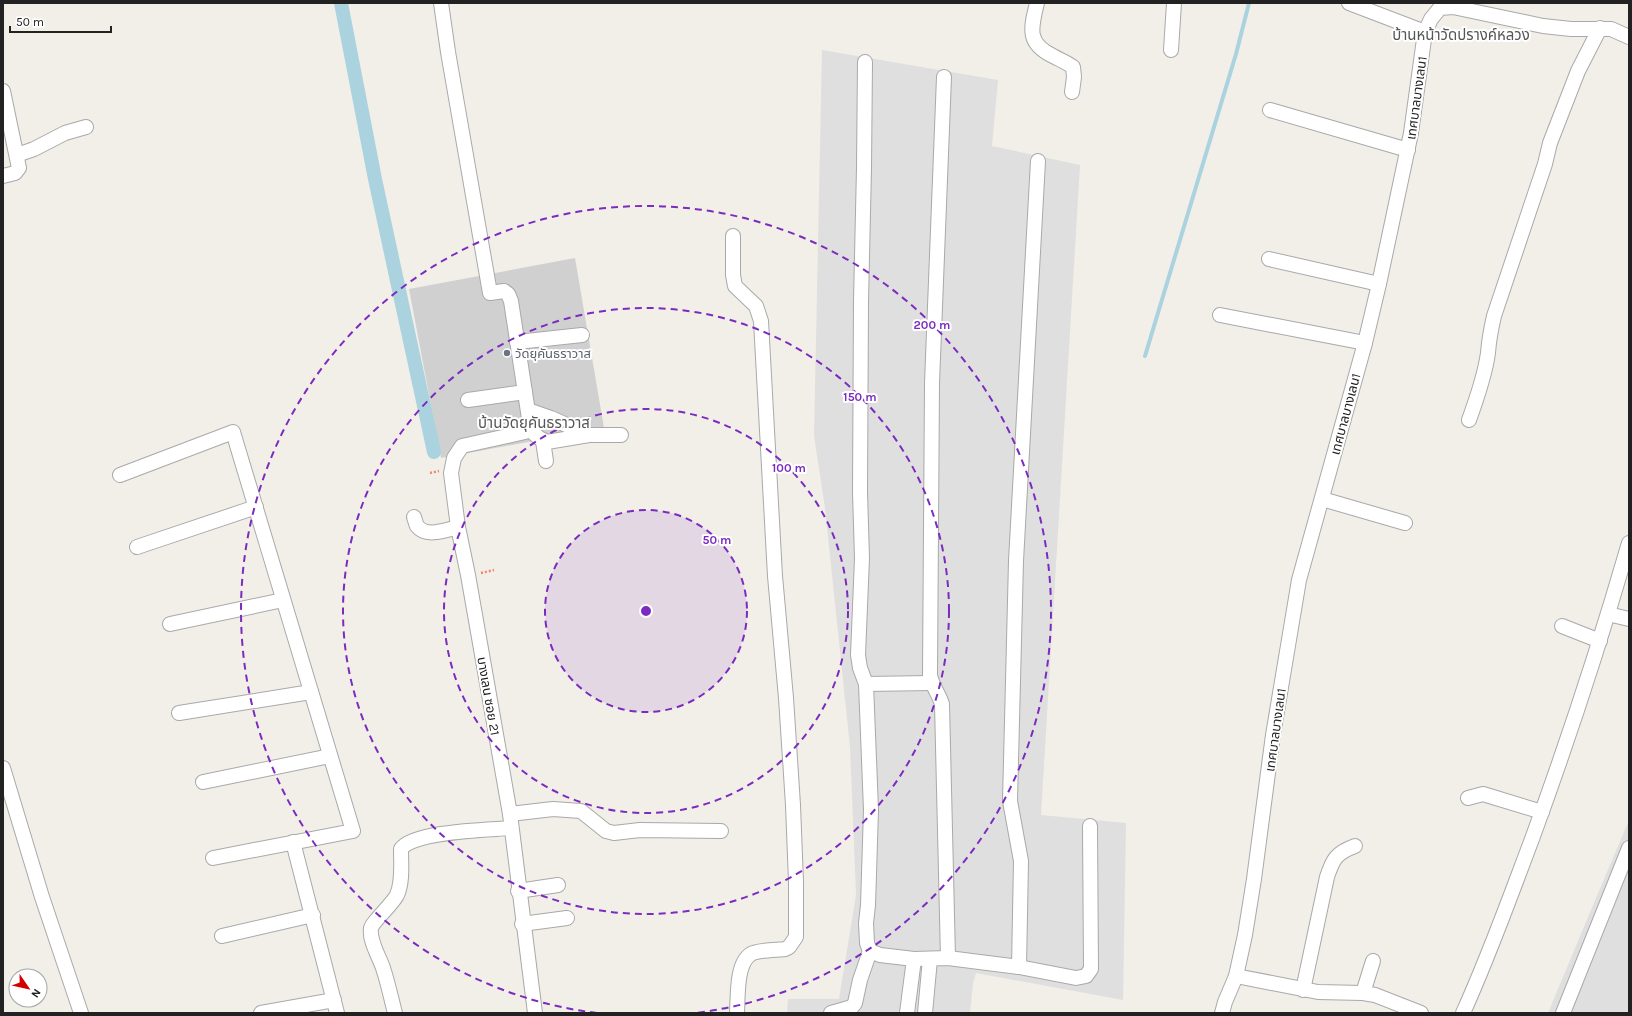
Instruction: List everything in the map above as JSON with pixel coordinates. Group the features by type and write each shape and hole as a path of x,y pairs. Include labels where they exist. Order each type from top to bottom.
{"street":[{"path":"441,3 449,60 490,293 504,291 508,294 510,301 530,425 527,431 547,442 589,435 621,435"},
{"path":"1036,3 1031,30 1034,41 1042,50 1073,67 1074,77 1072,92"},
{"path":"1171,50 1174,3"},
{"path":"1348,3 1425,32"},
{"name":"เทศบาลบางเลน1","path":"1222,1013 1224,1002 1236,976 1245,935 1273,735 1299,580 1308,542 1322,498 1365,343 1379,284 1408,150 1425,32 1431,18 1440,8 1453,8 1543,26 1571,29 1611,29 1629,37"},
{"path":"1469,420 1479,389 1488,352 1489,334 1494,316 1545,164 1550,143 1584,56 1598,28"},
{"path":"831,1013 852,1007 855,1003 860,980 870,951 867,943 866,923 868,905 871,810 866,684 860,668 858,656 862,558 860,492 861,301 865,62"},
{"path":"944,76 932,382 930,675 931,683 942,704 948,958"},
{"path":"3,91 19,168 15,173 3,176"},
{"path":"1270,110 1408,150"},
{"path":"17,155 34,149 65,133 86,127"},
{"path":"1019,967 1021,860 1010,801 1016,569 1038,161"},
{"path":"733,236 733,275 735,286 756,306 761,321 775,576 787,705 794,806 796,882 796,937 785,950 752,953 746,958 740,970 737,1013"},
{"path":"1269,259 1379,284"},
{"path":"1220,315 1365,343"},
{"path":"517,342 582,335"},
{"path":"468,400 525,392"},
{"path":"528,410 551,418 589,435"},
{"name":"บางเลน ซอย 21","path":"527,431 462,446 454,458 451,473 458,527 468,575 510,821 522,924 535,1013"},
{"path":"120,475 233,432 353,831 213,858"},
{"path":"543,441 546,461"},
{"path":"1322,498 1405,523"},
{"path":"137,547 256,508"},
{"path":"414,517 417,526 426,532 440,532 458,527"},
{"path":"1463,1013 1504,916 1575,719 1629,543"},
{"path":"170,624 284,600"},
{"path":"1608,614 1629,619"},
{"path":"1562,626 1600,641"},
{"path":"866,684 931,683"},
{"path":"180,713 311,692"},
{"path":"202,782 330,756"},
{"path":"3,768 42,897 81,1013"},
{"path":"1468,798 1483,794 1542,812"},
{"path":"394,1013 383,969 373,944 370,927 383,914 397,895 400,882 401,849 404,845 420,838 510,821 553,809 575,810 581,812 606,831 614,833 640,830 721,831"},
{"path":"870,951 880,955 914,959 948,958 1019,967 1076,978 1086,976 1091,969 1090,826"},
{"path":"261,1013 336,1007 293,842"},
{"path":"1303,990 1327,877 1333,860 1344,850 1355,846"},
{"path":"1562,1013 1629,848"},
{"path":"518,891 558,885"},
{"path":"222,936 313,915"},
{"path":"522,924 567,918"},
{"path":"925,1013 930,958"},
{"path":"907,1013 914,959"},
{"path":"1363,993 1373,961"},
{"path":"1236,976 1303,990 1375,995 1421,1013"}],"shaded area":[{"path":"822,50 998,80 992,146 1080,165 1041,815 1126,823 1123,1000 976,973 973,983 970,1013 787,1013 788,999 839,999 856,895 850,747 825,508 814,436"},
{"name":"วัดยุคันธราวาส","path":"575,258 604,428 441,458 409,289"},
{"path":"1629,820 1629,1013 1548,1013 1591,910"}],"waterway":[{"path":"341,3 375,179 434,452"},
{"path":"1145,356 1236,54 1249,3"}],"place":[{"name":"วัดยุคันธราวาส","path":"507,353"}],"district":[{"name":"บ้านหน้าวัดปรางค์หลวง","path":"1461,35"},
{"name":"บ้านวัดยุคันธราวาส","path":"534,423"}]}
